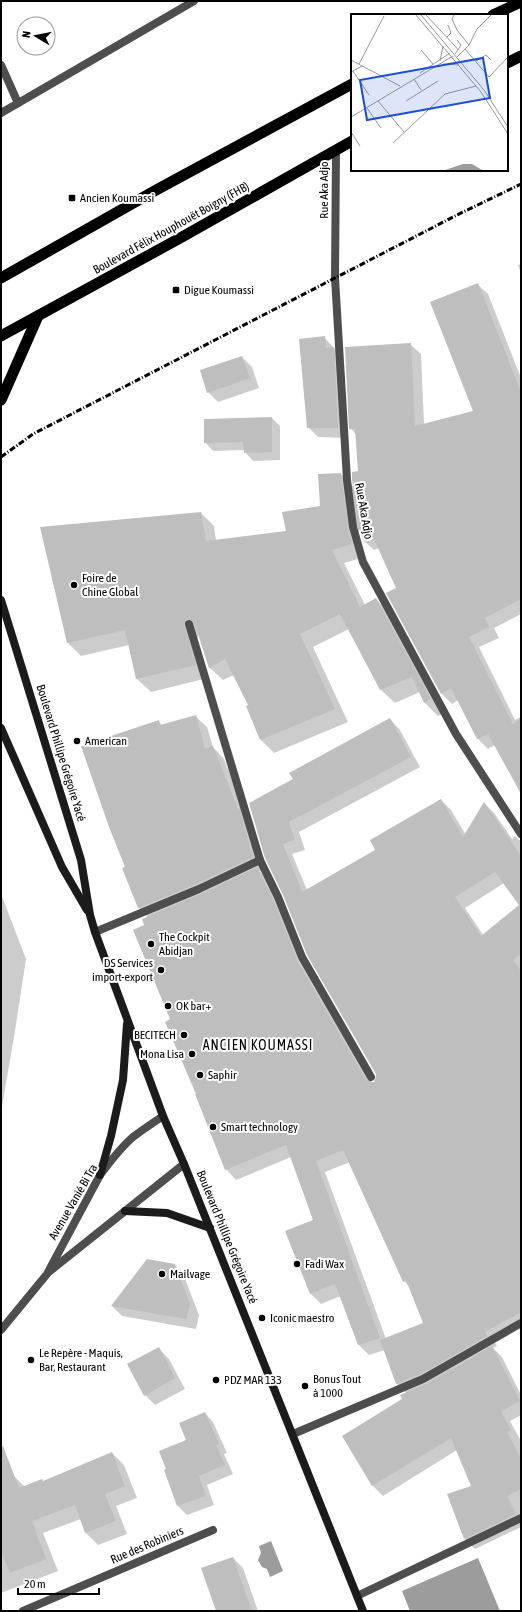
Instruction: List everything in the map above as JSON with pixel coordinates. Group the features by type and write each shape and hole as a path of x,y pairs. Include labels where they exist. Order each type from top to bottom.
{"highway":[{"path":"495,14 521,2"},
{"path":"508,62 521,56"},
{"path":"1,278 158,189 351,85"},
{"name":"Boulevard Félix Houphouët Boigny (FHB)","path":"1,336 182,237 351,142"},
{"path":"1,400 38,316"}],"main road":[{"name":"Boulevard Phillipe Grégoire Yacé","path":"1,600 81,860 90,916 95,932 163,1116 210,1228 363,1611"},
{"name":"Boulevard Phillipe Grégoire Yacé","path":"1,728 62,867 90,916"},
{"path":"100,1175 111,1136 123,1080 128,1021"},
{"path":"125,1211 167,1213 210,1228"}],"street":[{"path":"1,113 194,1"},
{"path":"1,65 18,103"},
{"name":"Rue Aka Adjo","path":"336,149 335,278 347,480 353,527 362,562 456,734 521,834"},
{"path":"189,624 260,860 278,897 302,957 371,1077"},
{"path":"95,932 199,889 260,860"},
{"name":"Avenue Vanié Bi Tra","path":"1,1330 47,1274 100,1175 120,1149 133,1137 163,1116"},
{"name":"Avenue Vanié Bi Tra","path":"47,1274 184,1164"},
{"path":"293,1434 423,1379 521,1323"},
{"path":"357,1596 521,1518"},
{"name":"Rue des Robiniers","path":"23,1611 213,1530"}],"shaded area":[{"path":"271,1541 283,1571 270,1577 267,1569 262,1567 258,1560 261,1553 259,1546"},
{"path":"478,1558 500,1611 410,1611 402,1591"}],"building":[{"path":"478,283 521,392 521,599 485,618 489,627 469,637 513,724 521,718 521,794 488,734 477,739 451,688 441,694 386,593 396,588 373,537 363,540 358,526 352,479 352,472 358,471 355,429 349,429 345,347 411,343 415,426 473,411 430,302"},
{"path":"325,336 326,348 334,347 338,428 307,428 299,339"},
{"path":"242,356 250,378 207,393 200,370"},
{"path":"272,417 272,452 244,453 243,442 204,443 204,419"},
{"path":"341,473 348,528 352,544 332,550 360,607 376,598 431,699 424,703 412,677 380,690 340,614 300,634 335,709 260,740 246,706 248,705 225,659 209,668 194,622 191,619 185,620 184,625 196,665 136,679 125,630 67,643 40,527 201,512 206,541 286,531 282,512 320,506 318,474"},
{"path":"196,715 205,749 213,746 238,809 239,808 253,857 197,884 138,908 122,868 125,867 109,827 81,746 159,720 160,725"},
{"path":"390,718 411,757 289,822 295,840 283,844 302,892 375,850 370,840 441,799 463,837 484,802 521,856 521,954 513,960 521,971 521,1312 485,1332 487,1336 421,1374 396,1384 380,1340 423,1323 406,1280 403,1282 343,1150 316,1161 380,1338 358,1345 335,1284 310,1294 285,1231 313,1220 286,1145 225,1170 196,1094 165,1022 170,1019 133,930 144,925 142,919 201,894 257,867 273,899 297,960 366,1080 374,1082 376,1074 307,955 283,895 265,858 249,803 293,779 289,773","holes":["495,872 519,905 481,936 455,897"]},
{"path":"147,1259 175,1264 190,1304 186,1319 111,1306"},
{"path":"492,1346 520,1401 501,1411 511,1430 507,1432 521,1459 521,1489 507,1496 516,1514 464,1539 447,1494 471,1486 451,1438 372,1486 342,1436 402,1399 400,1395 426,1384"},
{"path":"159,1347 175,1378 144,1396 127,1364"},
{"path":"205,1412 219,1444 216,1445 225,1465 199,1476 206,1496 177,1506 159,1451 186,1440 179,1423"},
{"path":"3,1446 19,1488 42,1479 43,1481 112,1452 125,1486 105,1494 116,1521 85,1533 75,1505 32,1521 46,1559 10,1573 1,1550 1,1447"},
{"path":"233,1557 252,1611 216,1611 201,1568"}],"railway":[{"path":"1,457 33,434 457,215 521,184"}],"place":[{"name":"Ancien Koumassi","path":"72,198"},
{"name":"Digue Koumassi","path":"176,290"},
{"name":"Foire de Chine Global","path":"74,585"},
{"name":"American","path":"77,741"},
{"name":"The Cockpit Abidjan","path":"151,944"},
{"name":"DS Services import-export","path":"161,970"},
{"name":"OK bar+","path":"168,1006"},
{"name":"BECITECH","path":"184,1035"},
{"name":"Mona Lisa","path":"192,1054"},
{"name":"Saphir","path":"200,1075"},
{"name":"Smart technology","path":"213,1127"},
{"name":"Fadi Wax","path":"297,1264"},
{"name":"Mailvage","path":"162,1274"},
{"name":"Iconic maestro","path":"262,1318"},
{"name":"Le Repère - Maquis, Bar, Restaurant","path":"31,1360"},
{"name":"PDZ MAR 133","path":"216,1380"},
{"name":"Bonus Tout à 1000","path":"305,1386"}],"district":[{"name":"ANCIEN KOUMASSI","path":"258,1045"}]}
